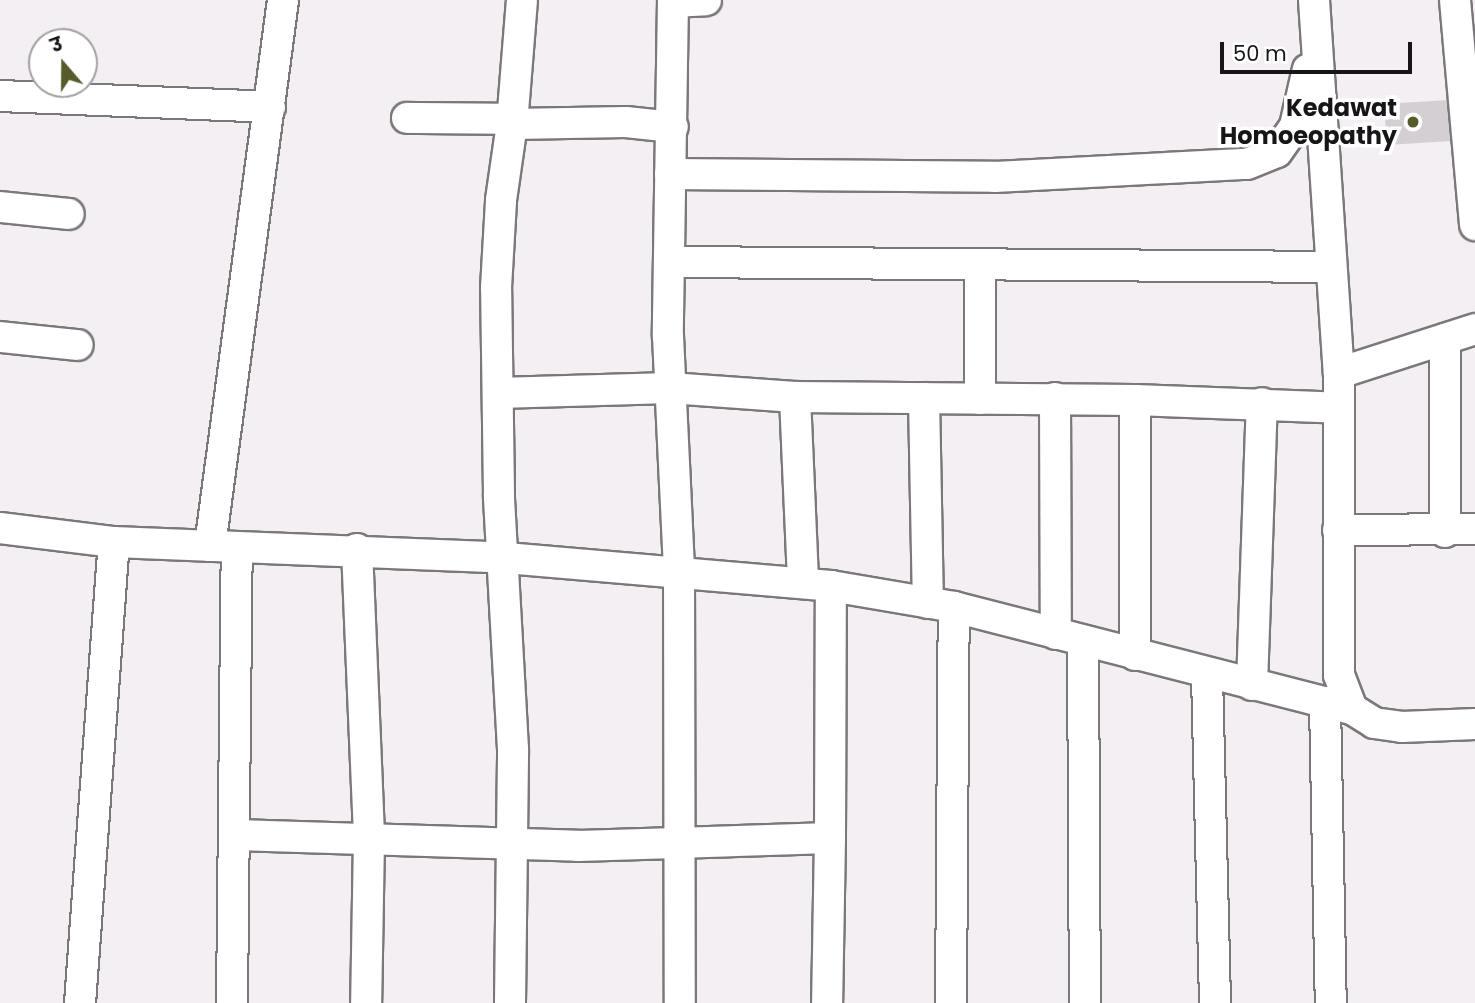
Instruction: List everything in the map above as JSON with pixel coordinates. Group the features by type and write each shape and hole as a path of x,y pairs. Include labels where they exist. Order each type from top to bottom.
{"street":[{"path":"232,1003 236,835 223,547 283,0"},
{"path":"510,1003 513,749 498,393 497,250 512,122 522,0"},
{"path":"680,1003 679,570 670,388 673,1 706,0"},
{"path":"1314,0 1315,47 1339,373 1339,675 1331,1003"},
{"path":"1455,0 1475,225"},
{"path":"670,174 995,177 1247,164 1277,152 1295,126 1315,47"},
{"path":"0,96 270,107"},
{"path":"407,118 626,122 673,127"},
{"path":"0,207 69,214"},
{"path":"672,262 1331,267"},
{"path":"980,264 980,399"},
{"path":"1339,373 1475,329"},
{"path":"0,337 78,345"},
{"path":"1445,339 1445,531"},
{"path":"498,393 670,388 795,397 1055,398 1262,403 1339,408"},
{"path":"795,397 817,585 830,838 827,1003"},
{"path":"925,398 941,605 951,1003"},
{"path":"1055,398 1070,637 1085,1003"},
{"path":"1135,400 1135,655"},
{"path":"1252,685 1262,403"},
{"path":"0,528 114,542 357,549 506,558 679,570 817,585 941,605 1208,675 1338,705 1374,723 1402,727 1475,724"},
{"path":"1338,530 1475,529"},
{"path":"80,1003 114,542"},
{"path":"357,549 369,839 366,1003"},
{"path":"1208,675 1215,1003"},
{"path":"236,835 511,845 678,845 830,838"}],"building":[{"path":"1449,100 1451,141 1387,145 1384,104"}],"place":[{"name":"Kedawat Homoeopathy","path":"1413,122"}]}
